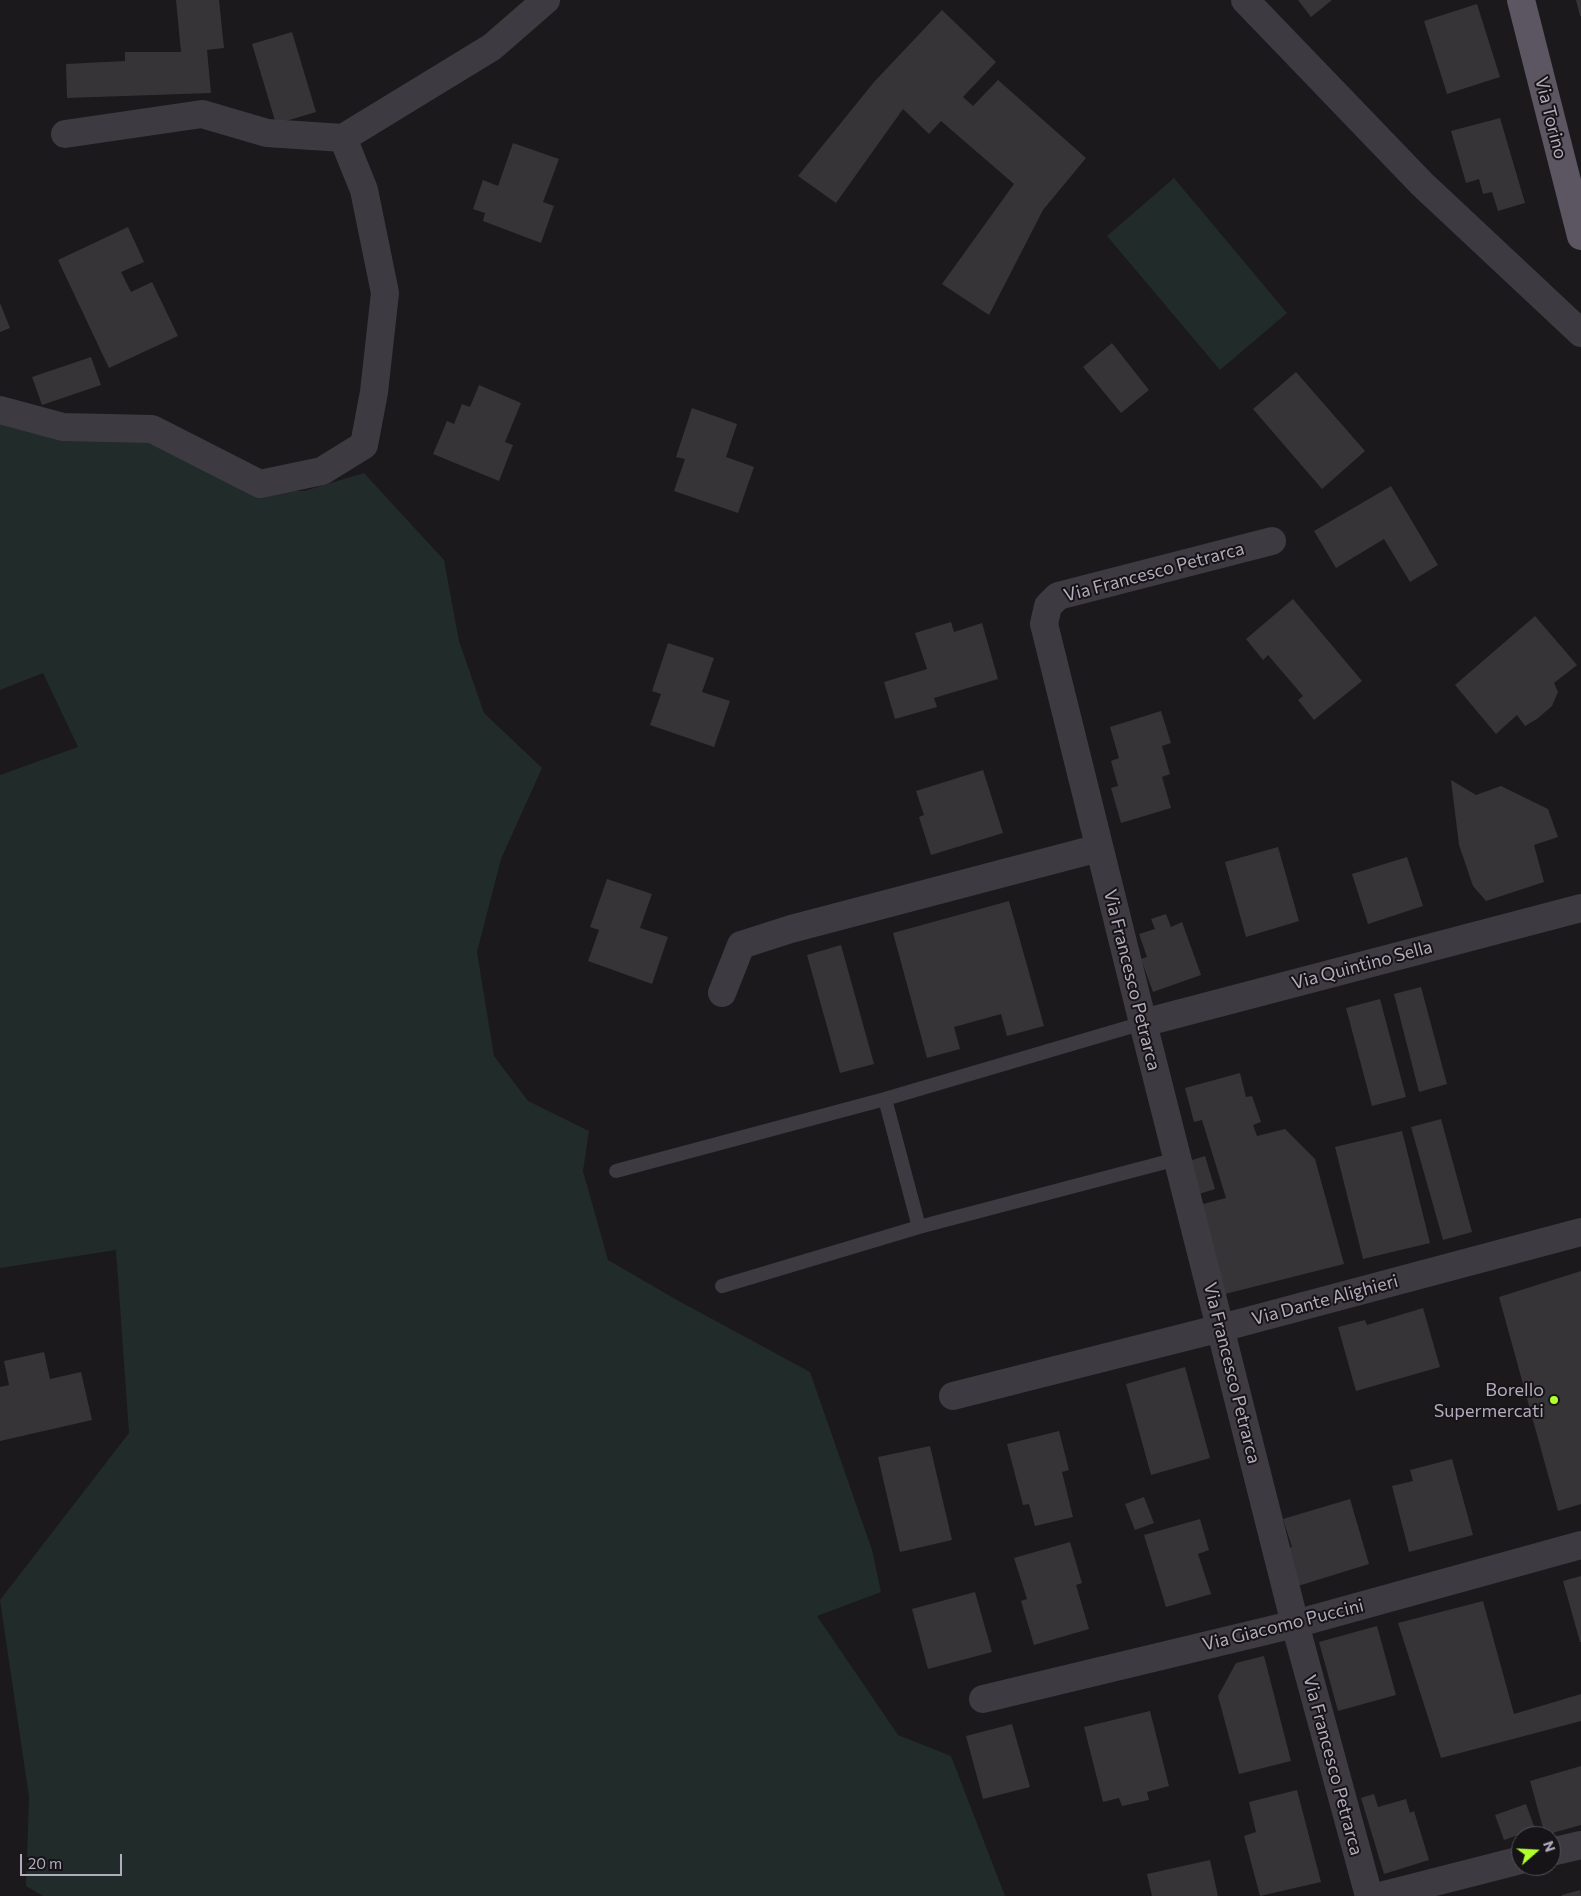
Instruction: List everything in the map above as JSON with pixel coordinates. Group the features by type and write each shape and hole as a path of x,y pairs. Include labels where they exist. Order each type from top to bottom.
{"main road":[{"name":"Via Torino","path":"1521,0 1581,236"}],"street":[{"path":"65,134 202,114 267,133 343,138 492,47 546,0"},
{"path":"1245,0 1422,184 1581,333"},
{"path":"0,410 64,427 152,428 260,484 322,471 364,446 374,392 385,293 364,190 343,138"},
{"name":"Via Francesco Petrarca","path":"1272,541 1058,596 1048,606 1044,624 1295,1624 1369,1896"},
{"path":"722,993 741,945 791,929 1099,848"},
{"name":"Via Quintino Sella","path":"1143,1023 1581,908"},
{"name":"Via Dante Alighieri","path":"953,1396 1221,1328 1581,1232"},
{"name":"Via Giacomo Puccini","path":"983,1699 1295,1624 1581,1545"},
{"path":"1561,1850 1581,1845"},
{"path":"1380,1896 1511,1863"}],"lane":[{"path":"616,1171 885,1099 1143,1023"},
{"path":"885,1099 919,1227"},
{"path":"722,1286 919,1227 1178,1159"}],"shaded area":[{"path":"1174,178 1287,313 1220,370 1107,236"},
{"path":"0,416 149,439 257,491 304,491 364,473 444,560 459,641 484,713 542,768 501,859 477,952 494,1056 528,1101 589,1131 583,1171 608,1260 677,1300 810,1372 872,1550 881,1592 817,1616 898,1735 951,1756 1005,1896 43,1896 26,1886 29,1797 0,1600 129,1433 116,1250 0,1268 0,775 78,747 43,673 0,690"}],"building":[{"path":"176,0 219,0 224,48 207,50 211,93 67,98 66,64 125,61 125,52 181,52"},
{"path":"1298,0 1332,0 1311,17"},
{"path":"1576,0 1581,0 1581,16 1580,16"},
{"path":"1477,4 1500,77 1447,94 1424,21"},
{"path":"942,10 996,62 963,97 973,106 998,80 1086,158 1043,210 989,315 942,284 1014,184 941,121 929,134 903,109 836,203 798,176 874,82"},
{"path":"292,32 316,112 276,124 252,44"},
{"path":"1500,118 1525,203 1498,211 1492,192 1483,194 1479,179 1466,183 1451,131"},
{"path":"513,143 559,159 543,202 554,206 541,243 483,221 485,213 473,209 483,180 498,186"},
{"path":"128,227 144,262 121,272 131,292 152,282 178,336 109,368 58,260"},
{"path":"0,303 10,328 0,332"},
{"path":"1112,343 1149,390 1121,413 1083,367"},
{"path":"91,357 101,385 42,405 32,377"},
{"path":"1296,372 1365,451 1322,489 1253,409"},
{"path":"479,385 521,403 505,442 513,445 499,481 433,454 447,421 454,424 462,404 470,407"},
{"path":"692,408 737,424 726,457 754,467 738,513 674,491 685,459 676,457"},
{"path":"1391,486 1438,565 1410,582 1384,539 1336,568 1314,531"},
{"path":"1293,599 1362,681 1314,720 1298,700 1303,696 1268,655 1263,660 1246,639"},
{"path":"1535,616 1577,665 1554,683 1558,692 1552,706 1537,719 1525,726 1517,715 1496,734 1455,685"},
{"path":"951,622 954,632 982,623 998,679 934,698 937,707 895,719 884,682 927,669 915,633"},
{"path":"668,643 714,658 702,692 730,701 714,747 650,725 661,694 652,691"},
{"path":"1161,711 1171,743 1162,746 1170,774 1162,777 1171,808 1121,823 1111,788 1118,786 1111,761 1119,758 1110,727"},
{"path":"983,770 1003,833 931,855 919,817 924,815 916,791"},
{"path":"1451,780 1476,795 1501,786 1548,809 1558,837 1534,845 1544,882 1486,901 1473,886 1459,845"},
{"path":"1278,847 1299,921 1246,937 1225,862"},
{"path":"1407,857 1423,906 1368,924 1352,874"},
{"path":"607,879 652,894 640,928 668,937 652,984 588,961 599,930 590,927"},
{"path":"1009,901 1044,1026 1007,1036 1001,1014 954,1027 960,1049 927,1058 893,933"},
{"path":"1166,914 1171,927 1182,922 1201,975 1153,992 1141,959 1147,957 1139,934 1155,929 1151,919"},
{"path":"841,945 874,1064 840,1073 807,955"},
{"path":"1421,987 1447,1084 1419,1092 1394,994"},
{"path":"1380,999 1406,1097 1372,1106 1346,1008"},
{"path":"1240,1073 1246,1097 1252,1096 1261,1122 1253,1125 1257,1136 1285,1129 1315,1159 1344,1264 1225,1294 1199,1205 1226,1198 1202,1120 1194,1122 1185,1088"},
{"path":"1441,1119 1472,1232 1443,1240 1411,1127"},
{"path":"1402,1131 1430,1243 1363,1259 1335,1147"},
{"path":"1205,1156 1215,1189 1199,1194 1189,1161"},
{"name":"Borello Supermercati","path":"1581,1271 1581,1504 1558,1511 1499,1297"},
{"path":"1423,1308 1440,1367 1356,1391 1338,1327 1365,1320 1367,1325"},
{"path":"44,1352 50,1379 81,1372 92,1420 0,1441 0,1387 9,1385 4,1361"},
{"path":"1185,1367 1210,1458 1151,1475 1126,1384"},
{"path":"1059,1431 1069,1470 1062,1472 1073,1517 1035,1526 1029,1504 1023,1505 1007,1444"},
{"path":"930,1446 952,1540 900,1552 878,1457"},
{"path":"1452,1459 1473,1535 1409,1552 1392,1486 1413,1481 1410,1470"},
{"path":"1144,1497 1154,1523 1135,1530 1125,1504"},
{"path":"1350,1499 1369,1564 1298,1586 1287,1548 1292,1547 1283,1519"},
{"path":"1200,1519 1209,1550 1198,1554 1211,1594 1166,1607 1144,1535"},
{"path":"1070,1542 1082,1583 1076,1585 1089,1629 1034,1645 1021,1601 1027,1599 1014,1558"},
{"path":"1581,1576 1581,1642 1580,1642 1563,1581"},
{"path":"975,1592 992,1652 928,1669 912,1609"},
{"path":"1483,1601 1514,1714 1581,1694 1581,1721 1441,1758 1398,1623"},
{"path":"1377,1626 1396,1695 1338,1711 1319,1642"},
{"path":"1264,1656 1291,1761 1239,1774 1218,1696 1236,1663"},
{"path":"1150,1711 1169,1786 1147,1792 1149,1800 1122,1806 1119,1798 1103,1802 1084,1727"},
{"path":"1012,1724 1030,1787 983,1799 966,1736"},
{"path":"1581,1766 1581,1825 1561,1831 1561,1826 1542,1826 1530,1781"},
{"path":"1297,1790 1321,1882 1260,1896 1244,1836 1256,1832 1249,1802"},
{"path":"1374,1794 1378,1807 1406,1799 1410,1813 1414,1811 1429,1860 1384,1874 1361,1798"},
{"path":"1526,1804 1534,1826 1511,1826 1511,1838 1504,1840 1495,1815"},
{"path":"1210,1860 1218,1896 1152,1896 1147,1874"},
{"path":"1580,1890 1581,1896 1562,1896 1562,1895"}],"place":[{"name":"Borello Supermercati","path":"1554,1400"}]}
